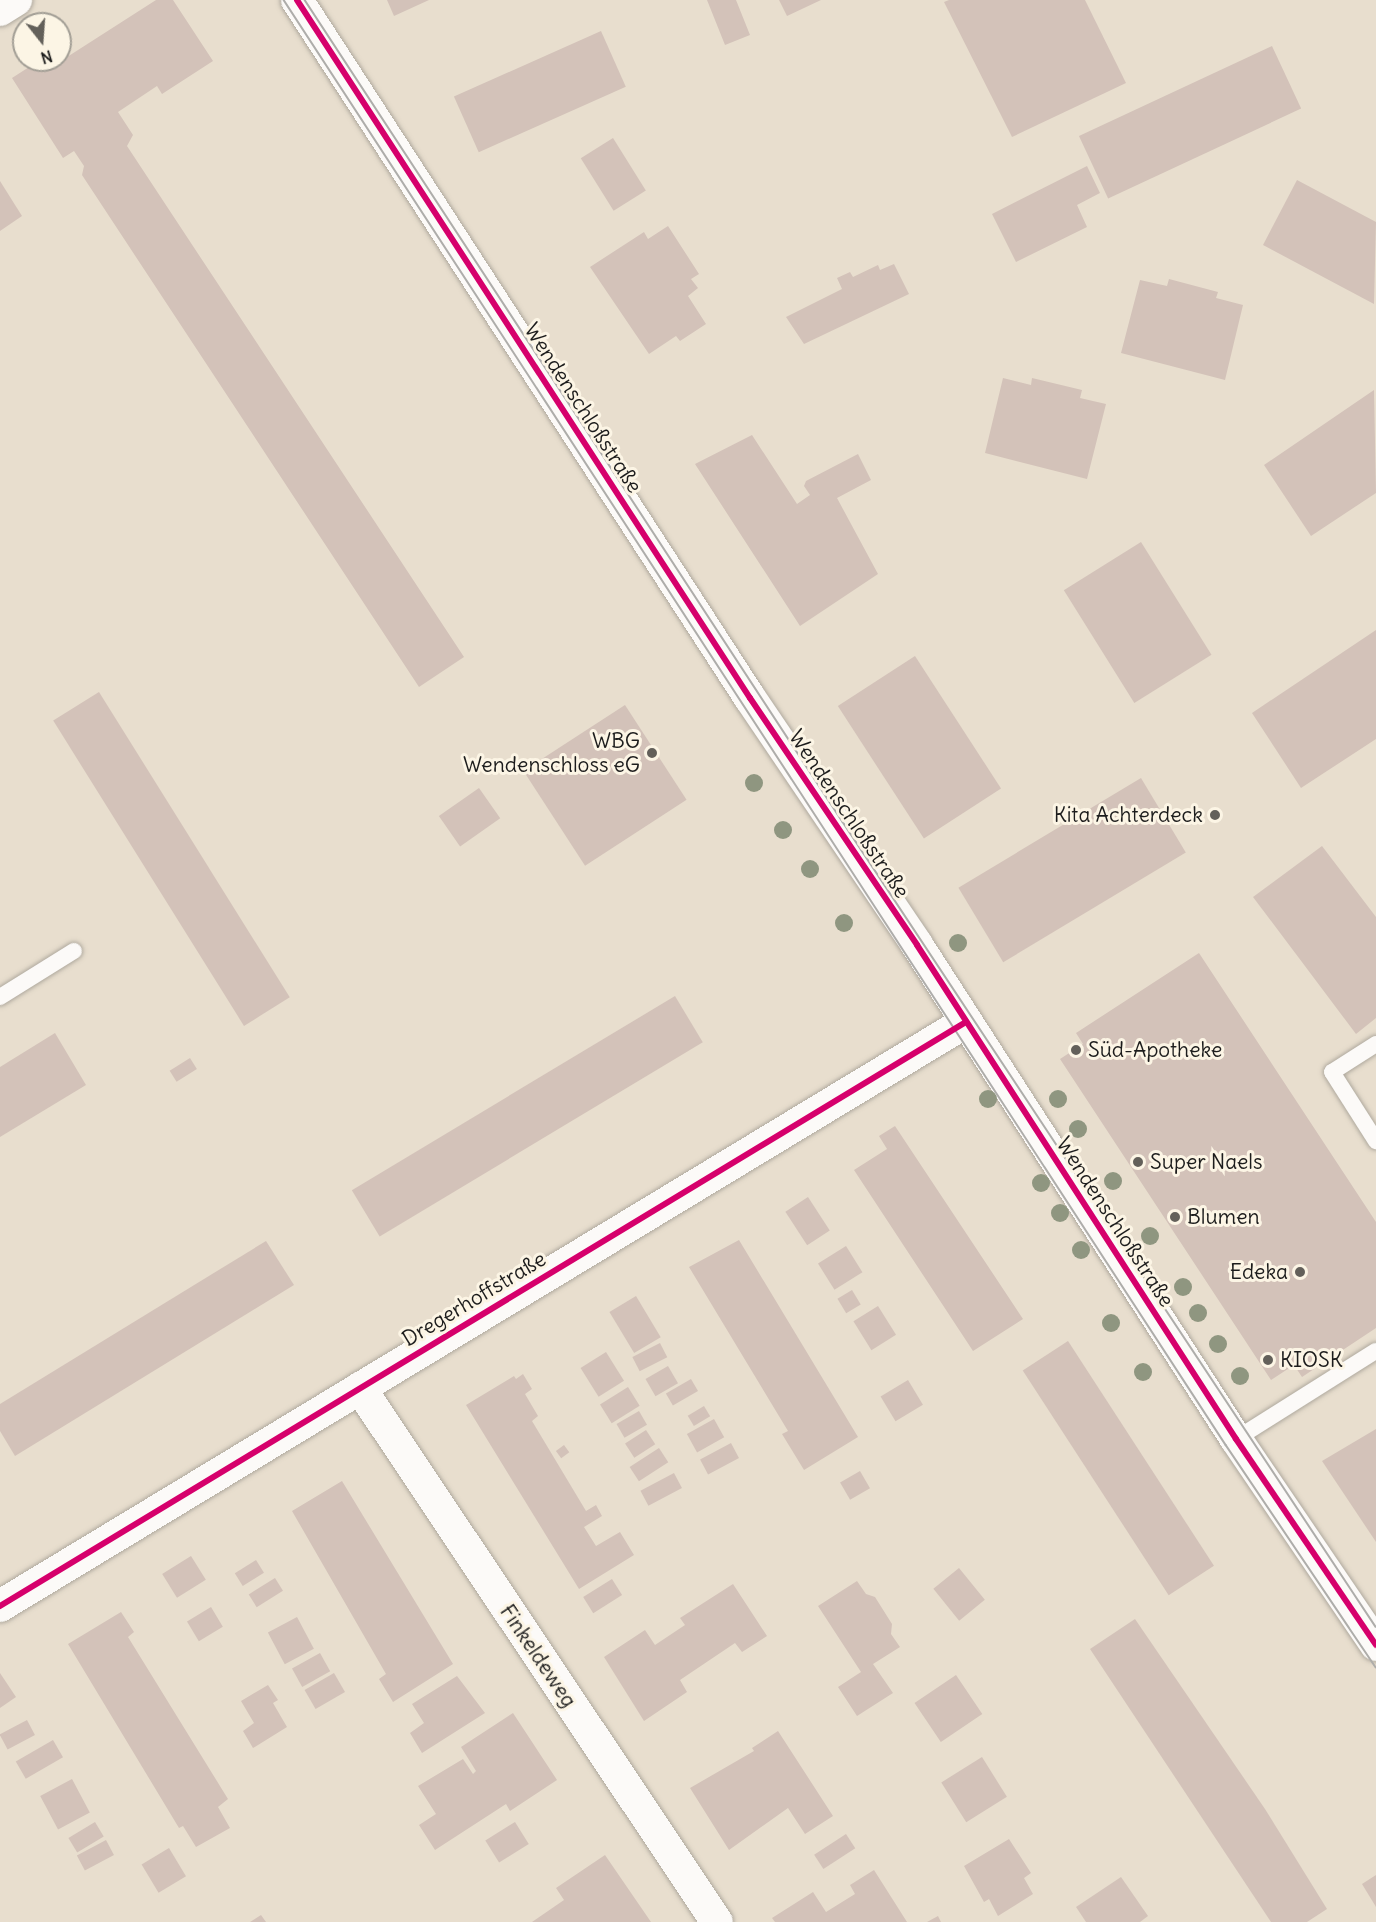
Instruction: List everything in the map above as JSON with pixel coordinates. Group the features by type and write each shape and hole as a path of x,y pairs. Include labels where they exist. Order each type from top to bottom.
{"street":[{"path":"0,10 16,0"},
{"name":"Wendenschloßstraße","path":"297,0 1236,1439 1376,1645"},
{"name":"Dregerhoffstraße","path":"0,1606 966,1022"},
{"name":"Finkeldeweg","path":"360,1388 717,1922"}],"lane":[{"path":"0,997 74,951"},
{"path":"1376,1044 1332,1072 1376,1142"},
{"path":"1236,1439 1376,1352"}],"building":[{"path":"156,0 173,0 213,61 162,94 157,86 118,112 133,135 127,146 464,657 419,687 82,175 84,166 74,151 63,158 12,78 21,72 72,72 72,54"},
{"path":"387,0 429,0 394,16"},
{"path":"707,0 736,0 750,35 725,45"},
{"path":"779,0 821,0 787,16"},
{"path":"949,0 1085,0 1126,83 1012,137 944,2"},
{"path":"601,31 626,87 479,152 454,96"},
{"path":"1272,46 1301,109 1108,199 1079,136"},
{"path":"613,138 646,191 614,211 581,158"},
{"path":"1087,166 1100,193 1077,205 1087,227 1016,262 992,214"},
{"path":"1297,180 1376,222 1374,304 1263,245"},
{"path":"0,181 22,216 0,231"},
{"path":"668,226 699,274 691,279 698,288 688,296 706,324 680,341 676,336 649,354 590,267 644,232 648,239"},
{"path":"894,264 909,294 804,344 786,317 842,289 837,278 850,272 853,277 878,265 880,270"},
{"path":"1169,279 1218,292 1216,298 1243,305 1225,380 1121,353 1140,280 1167,286"},
{"path":"1003,378 1031,385 1032,378 1082,390 1080,398 1106,404 1087,479 985,453"},
{"path":"1374,390 1376,493 1311,536 1264,465"},
{"path":"752,435 797,504 810,495 804,486 806,481 858,454 871,480 837,498 878,574 800,626 695,464"},
{"path":"1141,542 1211,655 1134,703 1064,590"},
{"path":"1376,630 1376,739 1301,788 1252,713"},
{"path":"915,656 1001,789 924,839 838,706"},
{"path":"99,692 290,997 244,1026 53,721"},
{"path":"625,705 687,800 585,866 524,771"},
{"path":"1141,778 1186,853 1003,962 958,888"},
{"path":"479,788 500,818 460,846 439,816"},
{"path":"1322,846 1376,917 1376,1018 1356,1034 1253,897"},
{"path":"1199,953 1376,1222 1376,1328 1302,1377 1294,1365 1271,1380 1060,1059 1083,1044 1076,1033"},
{"path":"675,996 703,1042 380,1236 352,1190"},
{"path":"55,1033 86,1085 0,1137 0,1067"},
{"path":"190,1058 197,1069 177,1082 170,1071"},
{"path":"895,1126 1023,1319 973,1351 854,1170 887,1149 879,1136"},
{"path":"808,1197 830,1231 807,1245 785,1212"},
{"path":"739,1240 858,1437 804,1470 782,1434 788,1431 689,1267"},
{"path":"266,1241 294,1285 15,1456 0,1431 0,1404"},
{"path":"846,1246 862,1272 834,1290 818,1263"},
{"path":"852,1290 861,1305 846,1313 837,1299"},
{"path":"636,1296 661,1337 634,1353 609,1312"},
{"path":"878,1306 896,1335 871,1350 853,1321"},
{"path":"1068,1341 1214,1566 1169,1595 1023,1370"},
{"path":"660,1343 667,1357 640,1371 632,1357"},
{"path":"606,1352 624,1381 599,1397 581,1368"},
{"path":"668,1366 678,1383 655,1396 645,1379"},
{"path":"523,1374 532,1389 525,1394 538,1416 532,1421 586,1511 596,1505 602,1516 584,1527 596,1546 620,1532 634,1555 579,1589 466,1405 514,1376 516,1379"},
{"path":"691,1379 698,1391 673,1406 666,1394"},
{"path":"908,1380 923,1405 896,1421 881,1396"},
{"path":"628,1387 640,1406 612,1423 600,1404"},
{"path":"704,1406 710,1416 694,1426 688,1416"},
{"path":"639,1411 647,1425 624,1438 616,1424"},
{"path":"714,1419 724,1437 697,1452 687,1434"},
{"path":"1376,1429 1376,1542 1322,1461"},
{"path":"646,1430 655,1444 634,1458 625,1444"},
{"path":"731,1443 739,1458 708,1474 700,1459"},
{"path":"564,1445 569,1452 561,1458 556,1451"},
{"path":"659,1448 668,1462 639,1481 630,1467"},
{"path":"860,1471 870,1488 850,1500 840,1482"},
{"path":"674,1473 682,1488 648,1506 640,1491"},
{"path":"342,1481 453,1664 393,1702 379,1679 386,1674 292,1511"},
{"path":"191,1556 206,1580 177,1598 162,1574"},
{"path":"256,1560 264,1573 243,1586 235,1573"},
{"path":"959,1568 985,1600 959,1621 933,1589"},
{"path":"275,1578 283,1591 257,1607 249,1594"},
{"path":"612,1579 622,1595 593,1613 583,1597"},
{"path":"857,1581 866,1594 875,1597 892,1624 891,1634 900,1647 873,1664 893,1693 857,1716 838,1687 861,1672 818,1606"},
{"path":"733,1584 767,1636 742,1652 735,1643 680,1680 687,1692 644,1721 604,1657 645,1630 655,1645 685,1625 680,1618"},
{"path":"211,1607 223,1627 199,1641 187,1621"},
{"path":"121,1612 134,1632 128,1637 228,1799 218,1807 230,1828 196,1847 183,1826 179,1828 68,1644"},
{"path":"297,1617 314,1649 285,1664 268,1632"},
{"path":"1135,1619 1265,1809 1327,1909 1307,1922 1271,1922 1090,1649"},
{"path":"320,1653 330,1671 302,1687 292,1669"},
{"path":"0,1673 16,1697 0,1708"},
{"path":"334,1673 345,1692 316,1709 305,1690"},
{"path":"956,1675 982,1714 941,1742 915,1703"},
{"path":"457,1676 485,1713 422,1753 410,1733 424,1723 412,1704"},
{"path":"268,1685 278,1700 273,1703 287,1727 253,1748 243,1731 254,1723 241,1701"},
{"path":"513,1713 557,1780 510,1811 506,1804 435,1850 419,1825 436,1814 418,1786 463,1759 473,1774 476,1771 461,1747"},
{"path":"27,1720 35,1735 8,1750 0,1734"},
{"path":"778,1731 833,1816 805,1834 788,1808 729,1850 690,1788 754,1751 752,1748"},
{"path":"53,1740 63,1757 26,1779 16,1762"},
{"path":"982,1757 1007,1797 966,1822 941,1782"},
{"path":"72,1779 90,1813 58,1829 40,1796"},
{"path":"95,1822 104,1837 77,1853 68,1838"},
{"path":"515,1822 529,1844 499,1863 485,1841"},
{"path":"846,1834 855,1848 823,1869 814,1855"},
{"path":"1009,1839 1031,1873 1024,1878 1033,1894 998,1916 989,1899 984,1902 964,1866"},
{"path":"106,1840 114,1855 85,1871 77,1855"},
{"path":"169,1848 186,1876 159,1893 142,1864"},
{"path":"605,1855 651,1922 532,1922 564,1900 556,1888"},
{"path":"874,1870 907,1922 775,1922 772,1918 813,1892 826,1912 855,1894 850,1885"},
{"path":"1376,1875 1376,1907 1362,1884"},
{"path":"1121,1877 1148,1916 1140,1922 1086,1922 1076,1907"},
{"path":"261,1915 266,1922 250,1922"},
{"path":"938,1916 941,1922 927,1922"}],"tram line":[{"path":"284,0 1226,1445 1376,1667"},
{"path":"305,0 843,822 1376,1627"}],"cycle path":[{"path":"297,0 750,698 917,945 1236,1439 1376,1645"},
{"path":"0,1606 966,1022"}],"place":[{"name":"WBG Wendenschloss eG","path":"652,753"},
{"name":"Kita Achterdeck","path":"1215,815"},
{"name":"Süd-Apotheke","path":"1076,1050"},
{"name":"Super Naels","path":"1138,1162"},
{"name":"Blumen","path":"1175,1217"},
{"name":"Edeka","path":"1300,1272"},
{"name":"KIOSK","path":"1268,1360"}]}
